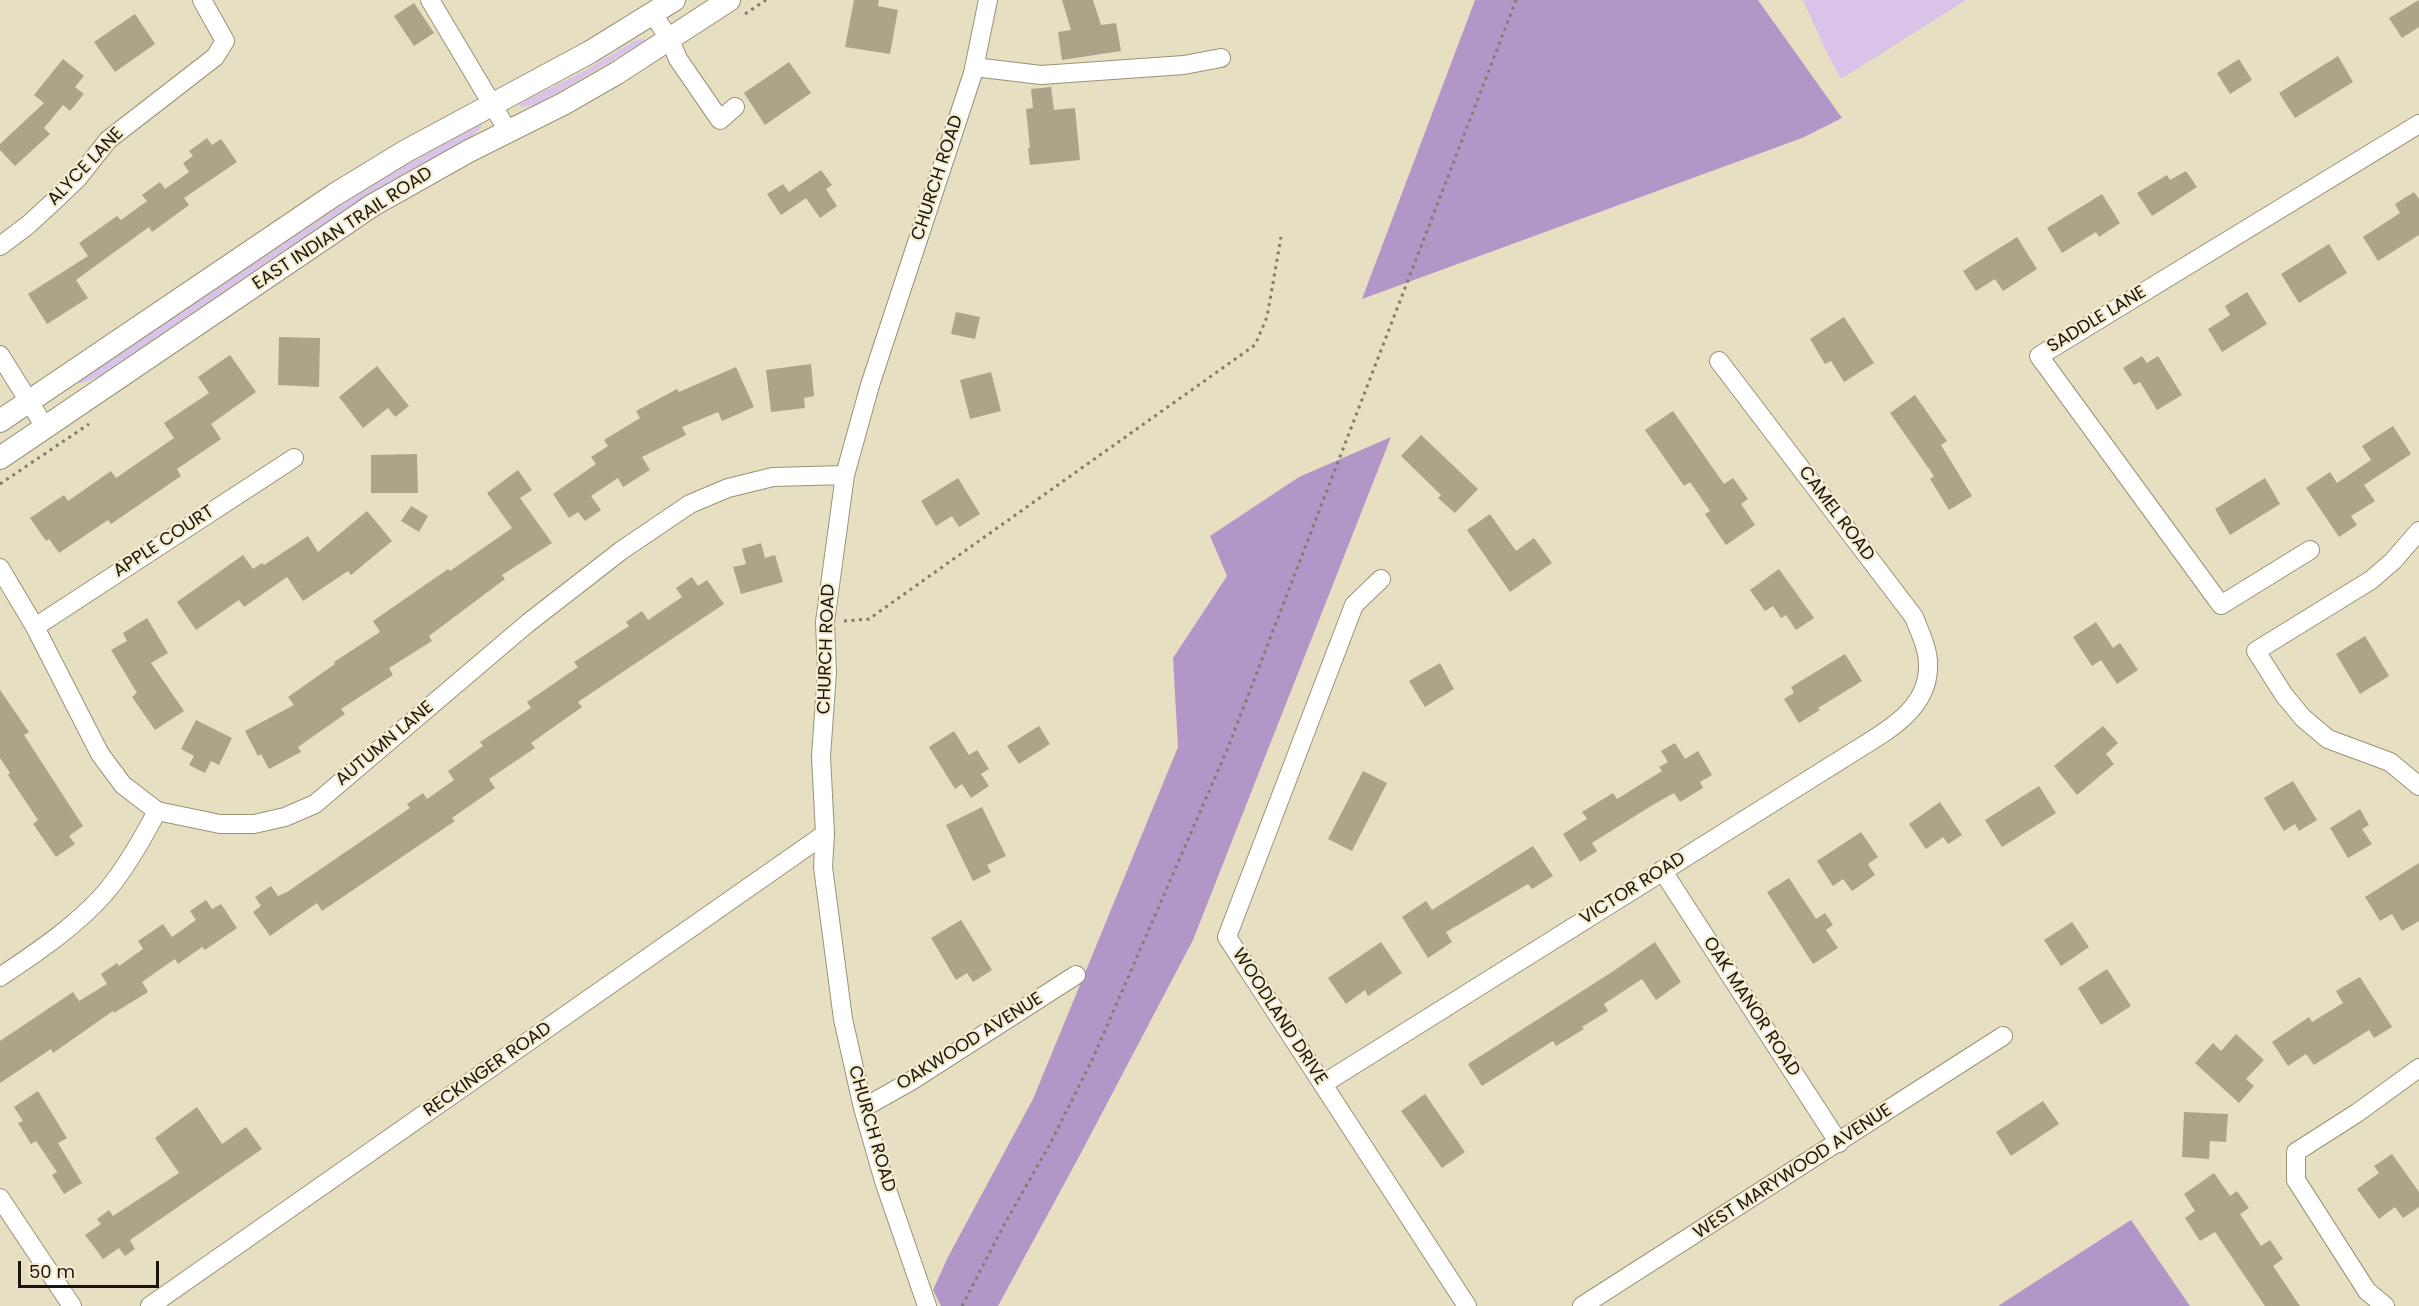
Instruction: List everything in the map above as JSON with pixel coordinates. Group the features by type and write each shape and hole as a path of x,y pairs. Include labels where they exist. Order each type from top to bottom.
{"main road":[{"name":"EAST INDIAN TRAIL ROAD","path":"0,421 334,195 406,151 581,57 674,0"},
{"name":"EAST INDIAN TRAIL ROAD","path":"0,458 373,205 508,131 563,104 670,40 735,9"}],"street":[{"name":"ALYCE LANE","path":"0,246 28,225 78,178 108,140 215,57 225,41 202,0"},
{"path":"430,0 508,131"},
{"name":"CHURCH ROAD","path":"927,1306 884,1181 863,1108 843,1019 823,867 825,834 822,756 827,672 825,622 845,475 870,385 974,67 987,0"},
{"path":"653,14 670,40 678,59 720,120 735,107"},
{"path":"974,67 1041,75 1184,65 1221,58"},
{"name":"SADDLE LANE","path":"2310,550 2221,605 2039,356 2419,124"},
{"path":"0,355 45,427"},
{"name":"CAMEL ROAD","path":"1719,361 1914,617 1925,645 1929,667 1927,679"},
{"name":"APPLE COURT","path":"35,627 294,458"},
{"name":"AUTUMN LANE","path":"0,568 35,627 100,754 123,785 157,811 220,824 255,824 285,817 315,804 528,622 622,550 690,504 728,488 772,477 845,475"},
{"path":"2419,531 2393,561 2371,580 2256,651 2297,710 2328,739 2390,762 2419,786"},
{"name":"WOODLAND DRIVE","path":"1381,579 1353,605 1227,937 1467,1306"},
{"name":"VICTOR ROAD","path":"1323,1084 1895,725 1915,706 1926,686 1927,679"},
{"path":"0,977 53,940 105,893 140,843 157,811"},
{"name":"RECKINGER ROAD","path":"150,1306 825,834"},
{"name":"OAK MANOR ROAD","path":"1662,870 1839,1143"},
{"name":"OAKWOOD AVENUE","path":"863,1108 911,1081 1076,975"},
{"name":"WEST MARYWOOD AVENUE","path":"1582,1306 2003,1036"},
{"path":"2385,1306 2367,1291 2296,1180 2296,1152 2357,1113 2419,1068"},
{"path":"0,1198 72,1306"}],"path":[{"path":"735,9 766,0"},
{"path":"962,1306 1051,1142 1093,1058 1222,760 1516,0"},
{"path":"825,622 868,620 1255,345 1267,317 1281,237"},
{"path":"0,484 54,450 96,419"}],"shaded area":[{"path":"1475,0 1758,0 1842,118 1802,138 1362,299"},
{"path":"1803,0 1966,0 1841,79"},
{"path":"645,39 646,41 536,105 521,107 519,104 584,71 636,40"},
{"path":"481,124 482,126 470,139 392,180 344,210 98,377 79,384 79,381 380,179"},
{"path":"1391,437 1193,940 998,1306 941,1306 933,1290 948,1257 1033,1099 1178,747 1173,658 1227,576 1210,536 1299,477"},
{"path":"2131,1220 2190,1306 1998,1306"}],"building":[{"path":"854,0 879,0 878,6 898,10 890,54 845,47"},
{"path":"1062,0 1093,0 1101,25 1116,23 1121,51 1062,60 1058,32 1071,30"},
{"path":"2419,0 2419,27 2402,38 2389,18"},
{"path":"414,3 434,33 414,46 394,16"},
{"path":"135,14 155,44 115,72 94,42"},
{"path":"2338,56 2353,82 2295,118 2279,93"},
{"path":"63,59 84,76 75,87 84,94 70,111 63,105 44,128 50,134 15,166 0,150 0,144 44,103 34,95"},
{"path":"2239,59 2252,80 2230,94 2217,73"},
{"path":"789,62 811,93 765,125 744,93"},
{"path":"1051,87 1054,110 1075,108 1080,160 1030,165 1026,109 1033,108 1031,89"},
{"path":"207,138 212,145 221,139 237,162 184,198 189,205 152,232 149,227 76,280 88,298 47,324 28,294 88,256 79,243 117,216 121,220 147,201 142,195 160,182 165,189 189,172 183,163 193,156 189,151"},
{"path":"821,170 832,185 826,189 837,206 820,218 806,198 781,215 767,194 783,184 789,192"},
{"path":"2186,171 2197,187 2152,216 2137,193 2167,175 2170,180"},
{"path":"2414,192 2419,199 2419,235 2378,261 2363,237 2400,213 2395,204"},
{"path":"2102,194 2120,223 2099,237 2096,232 2062,253 2047,228"},
{"path":"2017,237 2037,269 2003,291 1995,279 1976,291 1963,271"},
{"path":"2329,244 2347,273 2299,303 2281,274"},
{"path":"2247,292 2267,324 2222,352 2208,329 2230,315 2225,306"},
{"path":"956,312 980,317 975,339 951,334"},
{"path":"1844,317 1874,363 1844,382 1831,361 1825,364 1810,339"},
{"path":"279,337 320,338 319,387 278,385"},
{"path":"230,355 256,392 211,424 221,439 177,469 181,476 111,524 108,520 59,553 49,539 46,541 30,518 64,495 68,501 111,471 116,478 174,438 164,423 209,393 198,377"},
{"path":"2142,356 2147,363 2158,356 2182,395 2157,410 2140,382 2134,385 2123,368"},
{"path":"811,364 814,396 804,398 805,408 771,412 766,370"},
{"path":"377,366 409,406 395,417 388,408 363,428 339,397"},
{"path":"736,367 754,407 722,421 718,412 682,427 686,435 642,457 650,470 623,487 618,478 591,496 601,510 585,521 578,512 569,518 553,494 596,464 591,457 608,446 604,440 640,418 636,411 677,389 679,392"},
{"path":"991,372 1001,411 970,419 960,380"},
{"path":"1915,395 1947,441 1941,445 1972,496 1949,510 1930,479 1934,476 1890,413"},
{"path":"1673,411 1724,484 1733,478 1748,499 1741,504 1755,525 1726,545 1705,514 1710,511 1690,482 1684,486 1645,430"},
{"path":"2393,426 2411,454 2364,485 2375,501 2351,516 2357,525 2339,537 2306,488 2330,472 2337,483 2371,460 2362,446"},
{"path":"1421,435 1478,489 1455,513 1438,498 1441,495 1401,456"},
{"path":"417,454 418,493 371,493 371,455"},
{"path":"518,470 532,490 520,498 552,543 502,575 505,579 429,636 432,641 389,668 393,675 341,709 345,714 298,747 301,752 269,769 261,754 258,756 245,731 294,705 288,697 335,664 334,662 380,632 373,621 512,528 487,493"},
{"path":"958,478 980,514 959,527 952,516 936,526 921,501"},
{"path":"2265,478 2280,504 2230,535 2215,509"},
{"path":"411,506 428,516 419,532 401,521"},
{"path":"367,511 392,541 351,575 348,571 303,601 287,577 244,607 239,600 196,630 177,602 243,555 253,569 262,563 264,565 308,536 318,552"},
{"path":"1490,514 1516,551 1534,538 1552,563 1510,592 1467,530"},
{"path":"761,543 765,558 775,555 783,582 741,594 733,567 746,564 742,549"},
{"path":"1779,569 1814,618 1796,630 1786,615 1781,618 1773,606 1765,611 1750,590"},
{"path":"692,577 698,586 707,580 724,604 578,702 582,707 531,743 535,748 489,779 495,788 452,818 455,821 322,911 317,903 270,936 253,912 261,906 255,897 271,886 278,896 287,892 410,808 407,804 423,793 427,799 454,780 448,771 483,746 480,742 531,708 527,702 578,667 574,662 629,626 626,622 642,611 648,620 682,597 676,588"},
{"path":"147,618 168,653 151,663 184,711 155,730 132,697 137,693 111,650 127,641 123,633"},
{"path":"2096,622 2113,648 2120,643 2138,670 2117,684 2101,660 2092,666 2073,637"},
{"path":"2365,636 2389,676 2360,694 2336,654"},
{"path":"1845,654 1862,681 1818,708 1820,710 1799,723 1784,699 1794,693 1791,687"},
{"path":"1440,663 1454,689 1425,707 1409,681"},
{"path":"0,690 29,732 24,735 83,826 69,836 75,844 56,857 33,824 38,820 8,775 10,773 0,758"},
{"path":"196,720 232,738 219,765 211,761 205,773 189,765 194,756 181,749"},
{"path":"1039,726 1050,744 1019,764 1007,746"},
{"path":"2103,726 2118,743 2106,754 2114,764 2077,795 2054,766"},
{"path":"954,731 969,755 977,750 989,769 981,774 989,786 971,798 962,784 955,789 929,747"},
{"path":"1675,743 1685,759 1698,751 1712,775 1700,782 1703,788 1680,802 1674,793 1651,806 1592,843 1597,851 1580,862 1563,834 1587,819 1582,812 1613,793 1617,799 1662,771 1659,767 1668,762 1661,751"},
{"path":"1363,771 1387,783 1352,851 1328,839"},
{"path":"2293,781 2317,820 2299,831 2295,824 2284,831 2264,798"},
{"path":"2039,786 2056,813 2002,847 1985,820"},
{"path":"1940,802 1962,835 1948,844 1943,837 1926,849 1909,824"},
{"path":"982,807 1006,856 987,865 991,872 973,881 946,825"},
{"path":"2360,809 2369,825 2362,829 2372,844 2348,858 2330,828"},
{"path":"1861,832 1878,857 1868,864 1875,875 1852,891 1843,879 1833,886 1817,861"},
{"path":"1533,846 1553,876 1532,889 1528,884 1446,932 1452,942 1428,958 1402,917 1426,901 1432,910"},
{"path":"2419,863 2419,921 2402,931 2392,914 2380,921 2365,897"},
{"path":"1789,878 1816,919 1825,913 1833,925 1826,930 1838,948 1813,964 1767,892"},
{"path":"206,900 212,909 221,904 237,928 205,950 202,947 178,964 175,959 142,982 148,992 114,1013 113,1011 53,1053 51,1049 0,1083 0,1041 73,992 79,1001 107,984 101,974 117,963 119,966 143,949 138,941 163,924 172,937 196,920 190,911"},
{"path":"961,920 992,970 973,982 967,973 956,980 931,938"},
{"path":"2072,922 2089,947 2061,966 2044,940"},
{"path":"1381,942 1402,973 1368,996 1365,990 1346,1004 1328,978"},
{"path":"1655,942 1681,982 1656,1000 1642,979 1604,1004 1608,1011 1582,1027 1584,1029 1556,1046 1553,1041 1482,1086 1468,1064"},
{"path":"2107,969 2131,1006 2101,1025 2078,988"},
{"path":"2360,977 2392,1027 2374,1038 2369,1030 2314,1065 2306,1054 2288,1066 2272,1042 2309,1017 2312,1022 2343,1003 2336,991"},
{"path":"2236,1034 2264,1060 2246,1079 2254,1086 2239,1103 2195,1063 2213,1043 2221,1051"},
{"path":"38,1091 67,1138 58,1143 82,1183 64,1194 52,1175 57,1172 36,1141 31,1144 18,1123 23,1121 14,1107"},
{"path":"1425,1094 1465,1152 1442,1168 1401,1111"},
{"path":"2043,1101 2059,1124 2011,1156 1996,1132"},
{"path":"197,1107 222,1144 246,1127 262,1149 130,1240 135,1249 125,1256 119,1248 103,1259 85,1235 101,1224 97,1219 109,1210 113,1216 179,1173 155,1138"},
{"path":"2184,1112 2228,1114 2226,1142 2210,1141 2209,1159 2182,1157"},
{"path":"2392,1154 2419,1192 2419,1207 2403,1218 2395,1207 2379,1219 2357,1189 2379,1173 2374,1166"},
{"path":"2214,1173 2230,1196 2237,1191 2249,1208 2240,1214 2261,1246 2270,1240 2283,1259 2273,1266 2300,1306 2265,1306 2215,1232 2200,1241 2185,1218 2195,1211 2184,1194"}]}
